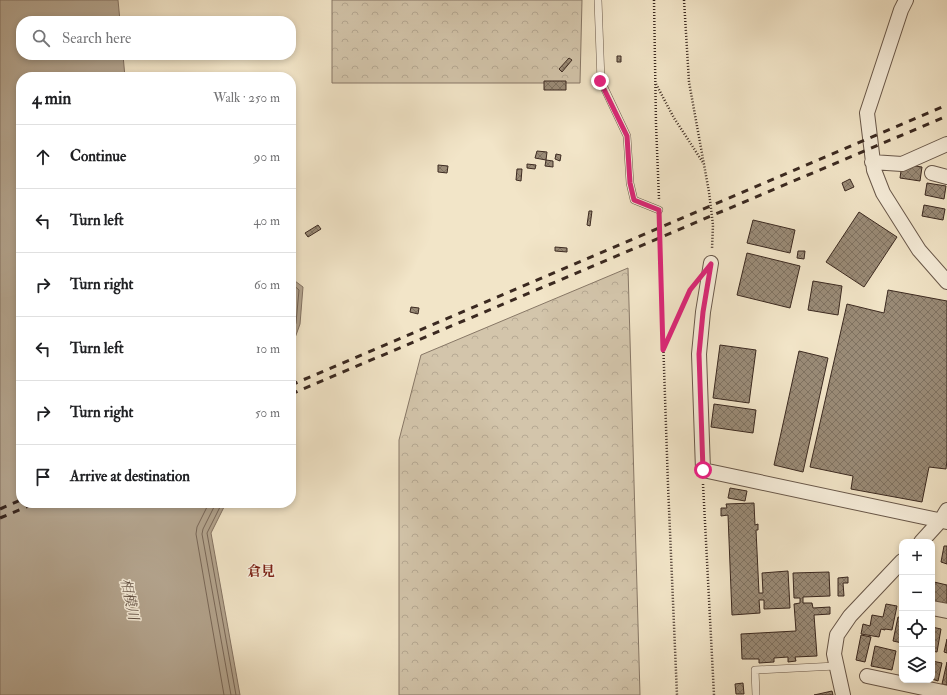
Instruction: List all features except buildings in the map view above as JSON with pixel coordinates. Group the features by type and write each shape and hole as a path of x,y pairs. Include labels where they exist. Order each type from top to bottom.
{"street":[{"path":"906,0 867,113 872,162 883,193 896,214 919,250 947,282"},
{"path":"872,162 902,164 947,144"},
{"path":"932,173 947,177"},
{"path":"711,264 703,312 699,354 703,470 945,517"},
{"path":"924,539 945,517"},
{"path":"843,695 834,654 837,635 850,616 899,565"},
{"path":"935,609 947,611"},
{"path":"867,676 908,690 947,693"}],"lane":[{"path":"598,0 600,81 627,136 630,183 634,200 659,210"},
{"path":"756,695 755,670 836,666"}],"path":[{"path":"654,0 663,350 677,695"},
{"path":"684,0 689,82 713,226 711,264"},
{"path":"656,84 674,118 704,165"},
{"path":"663,350 690,290 694,285"},
{"path":"703,470 714,695"}],"green space":[{"path":"332,0 582,0 580,83 332,83"},
{"path":"628,268 640,695 399,695 399,440 421,355"}],"water":[{"name":"相模川","path":"0,0 118,0 120,16 16,16 16,60 123,60 125,72 16,72 16,508 224,508 211,533 240,695 0,695"},
{"path":"296,282 303,287 300,324 296,335"}],"railway":[{"path":"296,383 947,105"},
{"path":"296,392 947,116"},
{"path":"0,509 16,502"},
{"path":"0,518 24,508"}],"district":[{"name":"倉見","path":"261,571"}],"route":[{"path":"600,81 627,136 630,183 634,200 659,210 663,350 690,290 711,264 703,312 699,354 703,470"}]}
